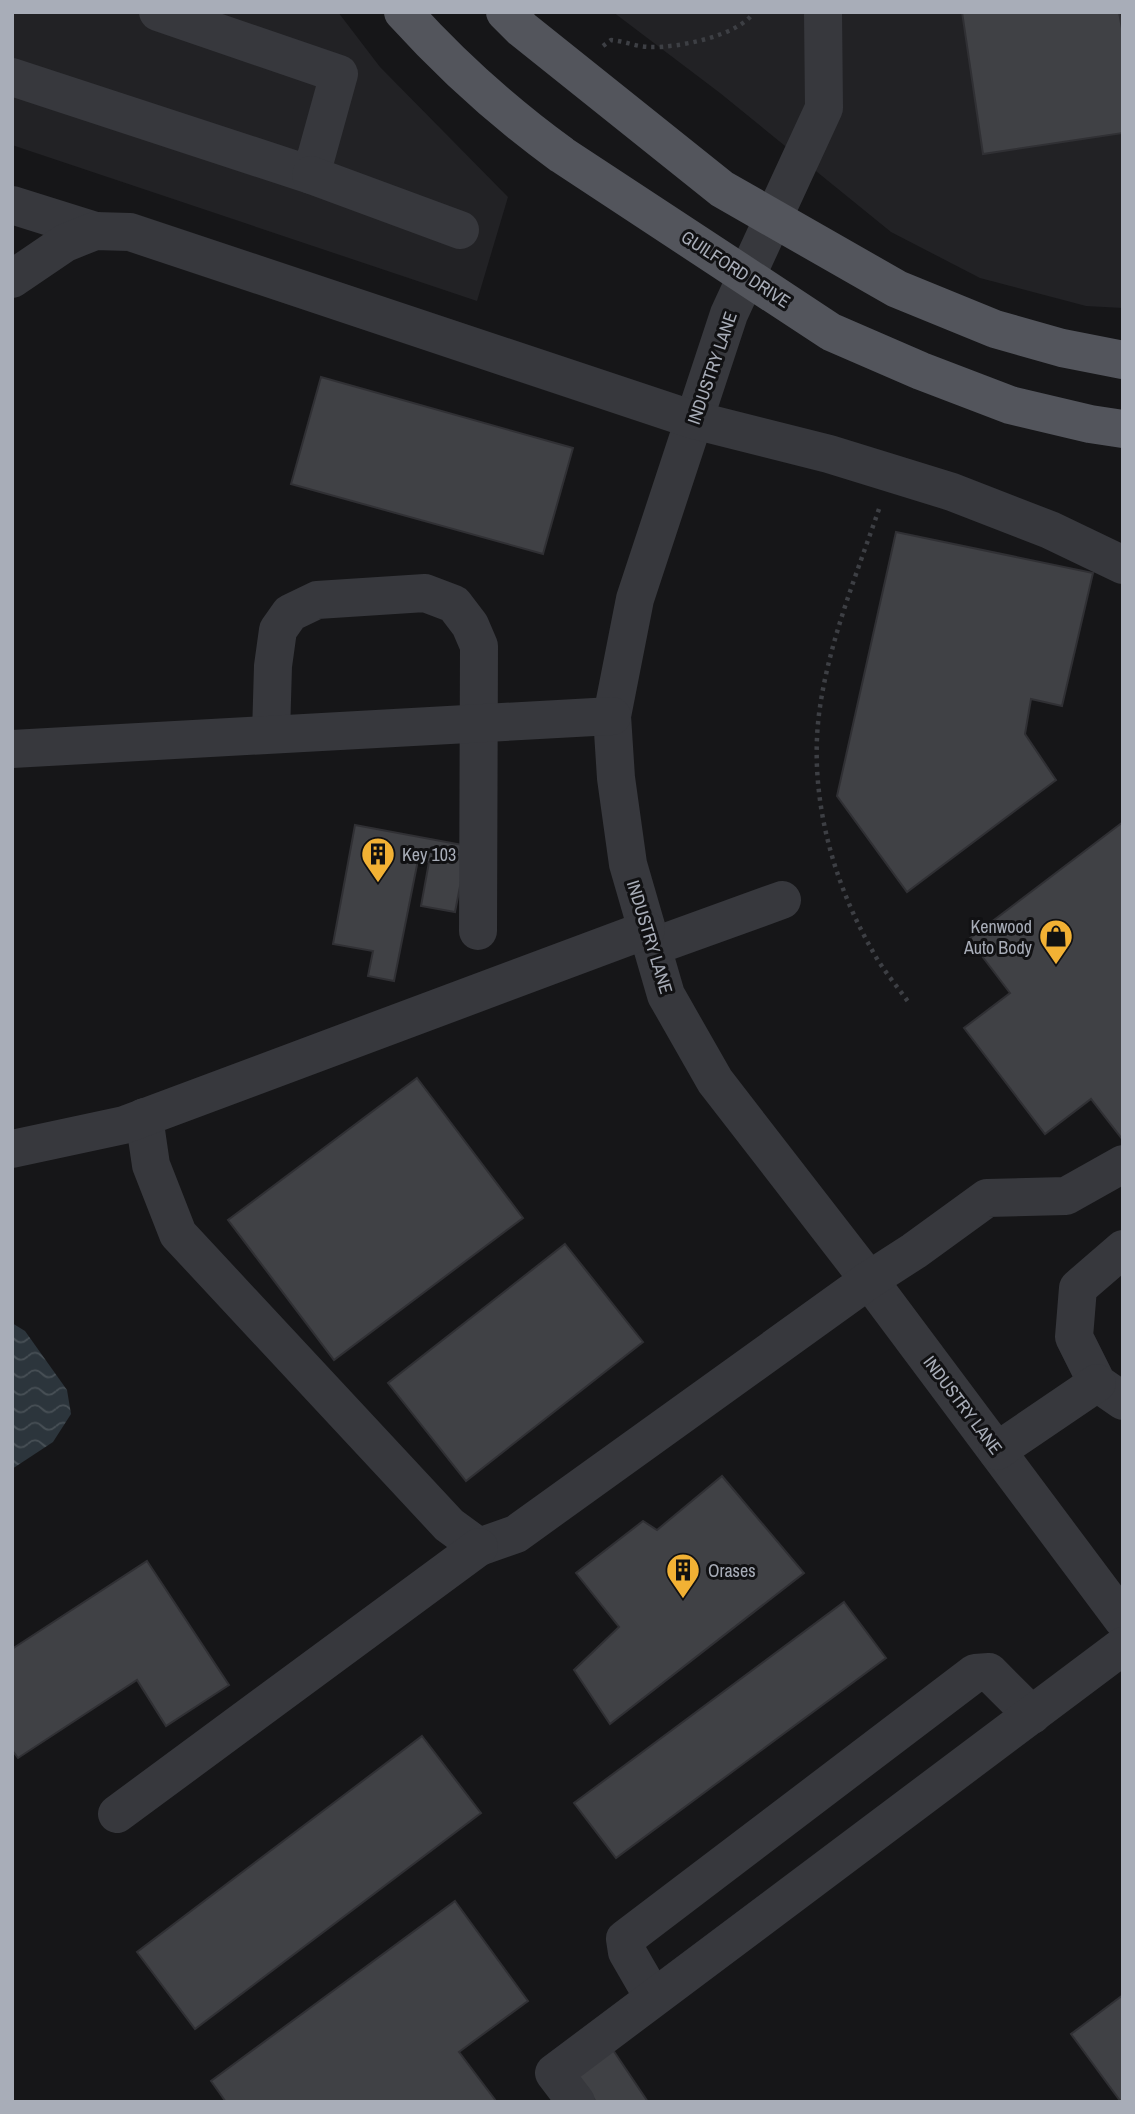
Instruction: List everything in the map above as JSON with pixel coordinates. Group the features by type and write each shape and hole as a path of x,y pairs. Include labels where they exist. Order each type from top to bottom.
{"main road":[{"name":"GUILFORD DRIVE","path":"403,12 478,88 526,129 831,332 921,371 1010,405 1123,429"},
{"path":"505,12 533,38 722,189 897,289 982,324 1062,348 1123,360"}],"street":[{"path":"158,12 339,75 311,175"},
{"name":"INDUSTRY LANE","path":"823,12 824,108 729,314 635,599 612,716 616,778 628,864 666,995 715,1082 869,1280 1123,1620"},
{"path":"12,77 311,175 460,230"},
{"path":"12,205 95,231 130,232 694,420 829,454 952,492 1038,525 1123,565"},
{"path":"12,279 65,243 95,231"},
{"path":"271,734 273,666 278,630 290,613 317,600 425,593 454,604 470,625 479,646 478,931"},
{"path":"12,749 612,716"},
{"path":"12,1149 124,1125 649,939 782,900"},
{"path":"144,1118 151,1165 178,1234 449,1525 479,1547"},
{"path":"117,1814 479,1547 516,1534 987,1198 1066,1196 1123,1164"},
{"path":"997,1451 1110,1392 1074,1337 1078,1288 1123,1249"},
{"path":"576,2102 554,2073 1123,1646"},
{"path":"653,1997 627,1952 625,1939 975,1673 989,1672 1032,1715"}],"path":[{"path":"595,54 611,40 649,47 686,45 720,35 750,18 754,12"},
{"path":"891,473 830,657 819,715 817,764 821,814 850,910 873,953 909,1003"}],"shaded area":[{"path":"12,12 338,12 380,67 508,197 477,301 12,145"},
{"path":"613,12 1123,12 1123,308 1086,306 980,278 891,232 720,93"}],"water":[{"path":"12,1323 25,1331 67,1390 71,1414 53,1442 12,1469"}],"building":[{"path":"962,12 1119,12 1123,34 1123,133 983,154"},
{"path":"321,377 573,448 543,554 291,484"},
{"path":"896,532 1093,573 1062,706 1031,699 1025,734 1056,780 907,892 837,796"},
{"name":"Kenwood Auto Body","path":"1123,822 1123,1140 1091,1099 1045,1134 964,1028 1010,993 969,939"},
{"name":"Key 103","path":"355,825 468,846 455,912 421,906 429,862 418,860 394,981 368,976 373,951 333,944"},
{"path":"417,1078 523,1218 334,1360 228,1220"},
{"path":"565,1244 643,1342 466,1481 388,1383"},
{"name":"Orases","path":"722,1476 804,1573 610,1724 574,1670 619,1627 576,1573 643,1521 657,1530"},
{"path":"147,1561 229,1685 166,1726 137,1680 18,1758 12,1750 12,1649"},
{"path":"844,1602 886,1658 616,1858 574,1803"},
{"path":"422,1736 481,1813 195,2029 137,1952"},
{"path":"455,1901 528,2001 459,2052 496,2101 226,2102 211,2081"},
{"path":"1123,1995 1123,2102 1121,2102 1071,2034"},
{"path":"609,2044 648,2102 596,2102 573,2068"}],"place":[{"name":"Key 103","path":"378,884"},
{"name":"Kenwood Auto Body","path":"1056,966"},
{"name":"Orases","path":"683,1600"}]}
